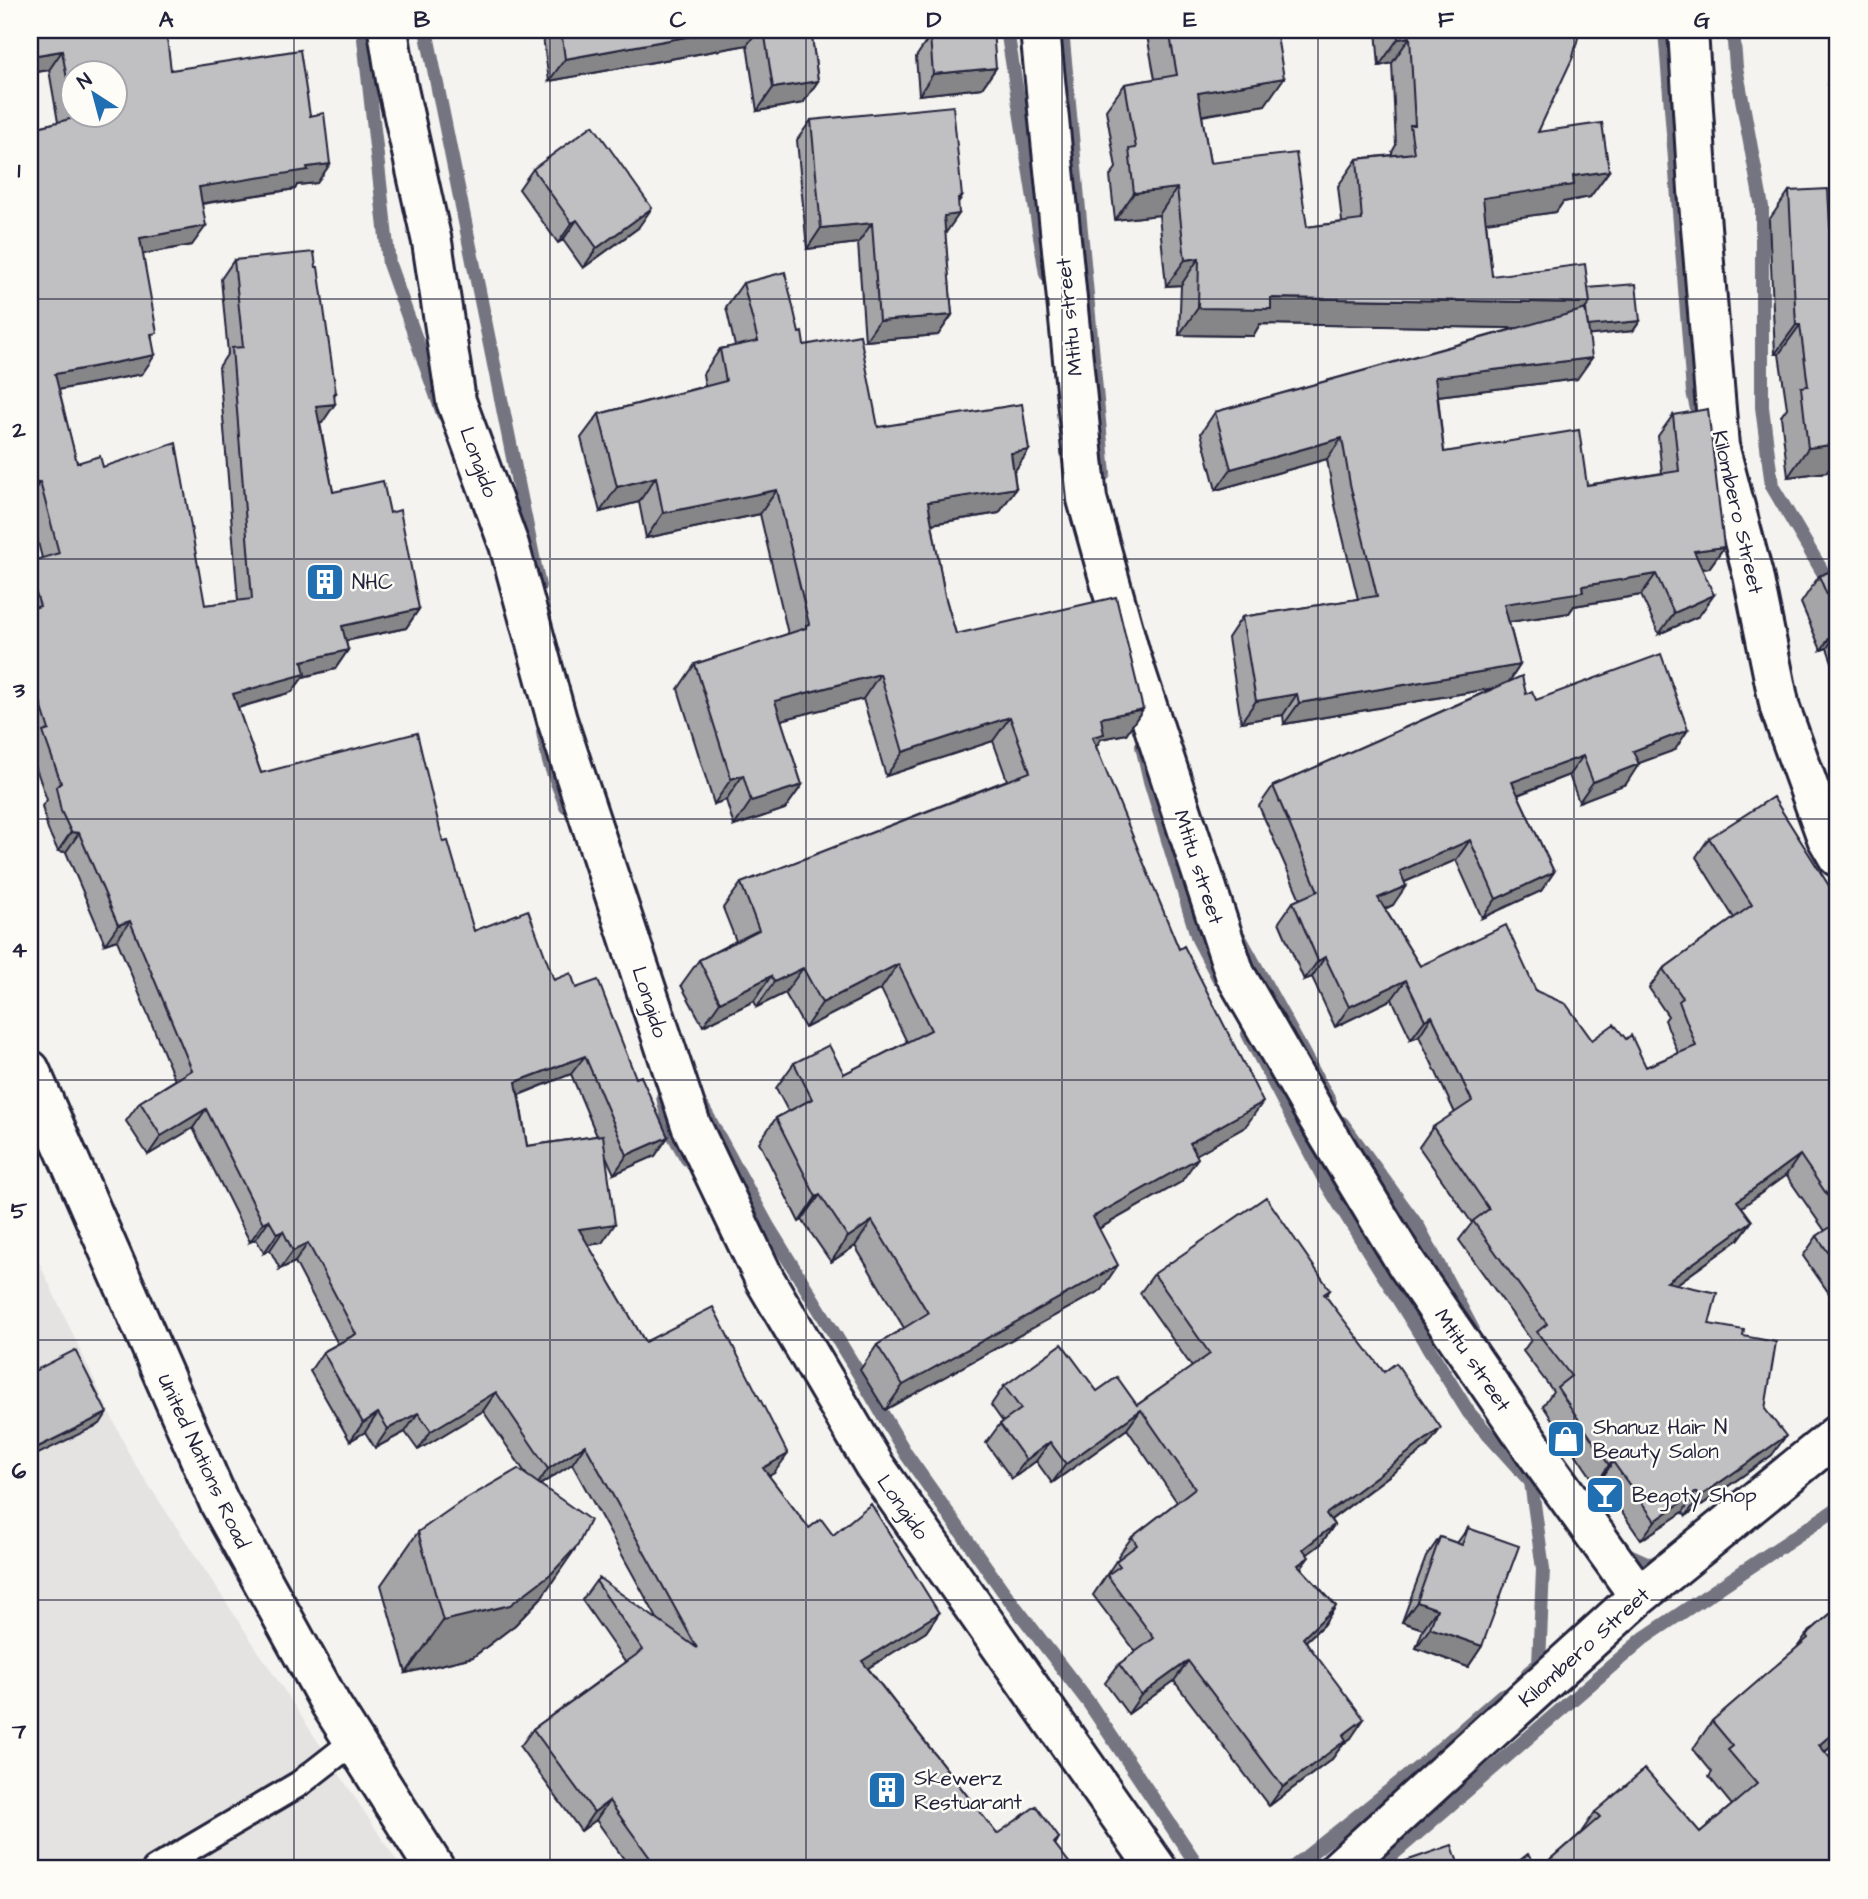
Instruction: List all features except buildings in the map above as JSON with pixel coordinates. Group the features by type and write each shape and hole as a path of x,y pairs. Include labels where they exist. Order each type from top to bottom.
{"street":[{"name":"Longido","path":"388,30 396,80 432,242 456,401 509,545 557,720 691,1125 765,1280 874,1465 1157,1869"},
{"name":"Mtitu street","path":"1040,30 1087,499 1130,654 1235,974 1406,1264 1639,1596"},
{"name":"Kilombero Street","path":"1688,30 1719,446 1753,575 1780,708 1827,838 1838,857"},
{"name":"United Nations Road","path":"30,1070 219,1502 331,1704 435,1869"},
{"name":"Kilombero Street","path":"1339,1869 1639,1596 1838,1434"}],"lane":[{"path":"155,1869 299,1784 354,1741"}],"shaded area":[{"path":"30,1243 131,1458 402,1869 30,1869"}],"waterway":[{"path":"363,30 389,264 443,414"},
{"path":"426,30 539,586"},
{"path":"1007,30 1046,274"},
{"path":"1062,30 1104,474"},
{"path":"1665,30 1693,392 1701,427"},
{"path":"1733,30 1736,67 1762,207 1762,407 1772,486 1838,598"},
{"path":"543,732 549,762 566,806"},
{"path":"1142,746 1198,939 1219,979"},
{"path":"1239,936 1330,1102"},
{"path":"1248,1034 1325,1181 1469,1413 1531,1482 1543,1569 1539,1664 1528,1673"},
{"path":"663,1097 670,1129 687,1159"},
{"path":"702,1106 769,1228 906,1454 1003,1591 1089,1703 1200,1869"},
{"path":"1342,1123 1419,1228 1473,1330"},
{"path":"1376,1869 1644,1638 1838,1508"},
{"path":"1620,1551 1651,1565 1664,1557"},
{"path":"1291,1869 1424,1763 1502,1695"}],"place":[{"name":"NHC","path":"325,582"},
{"name":"Shanuz Hair N Beauty Salon","path":"1566,1439"},
{"name":"Begoty Shop","path":"1605,1495"},
{"name":"Skewerz Restuarant","path":"887,1790"}]}
